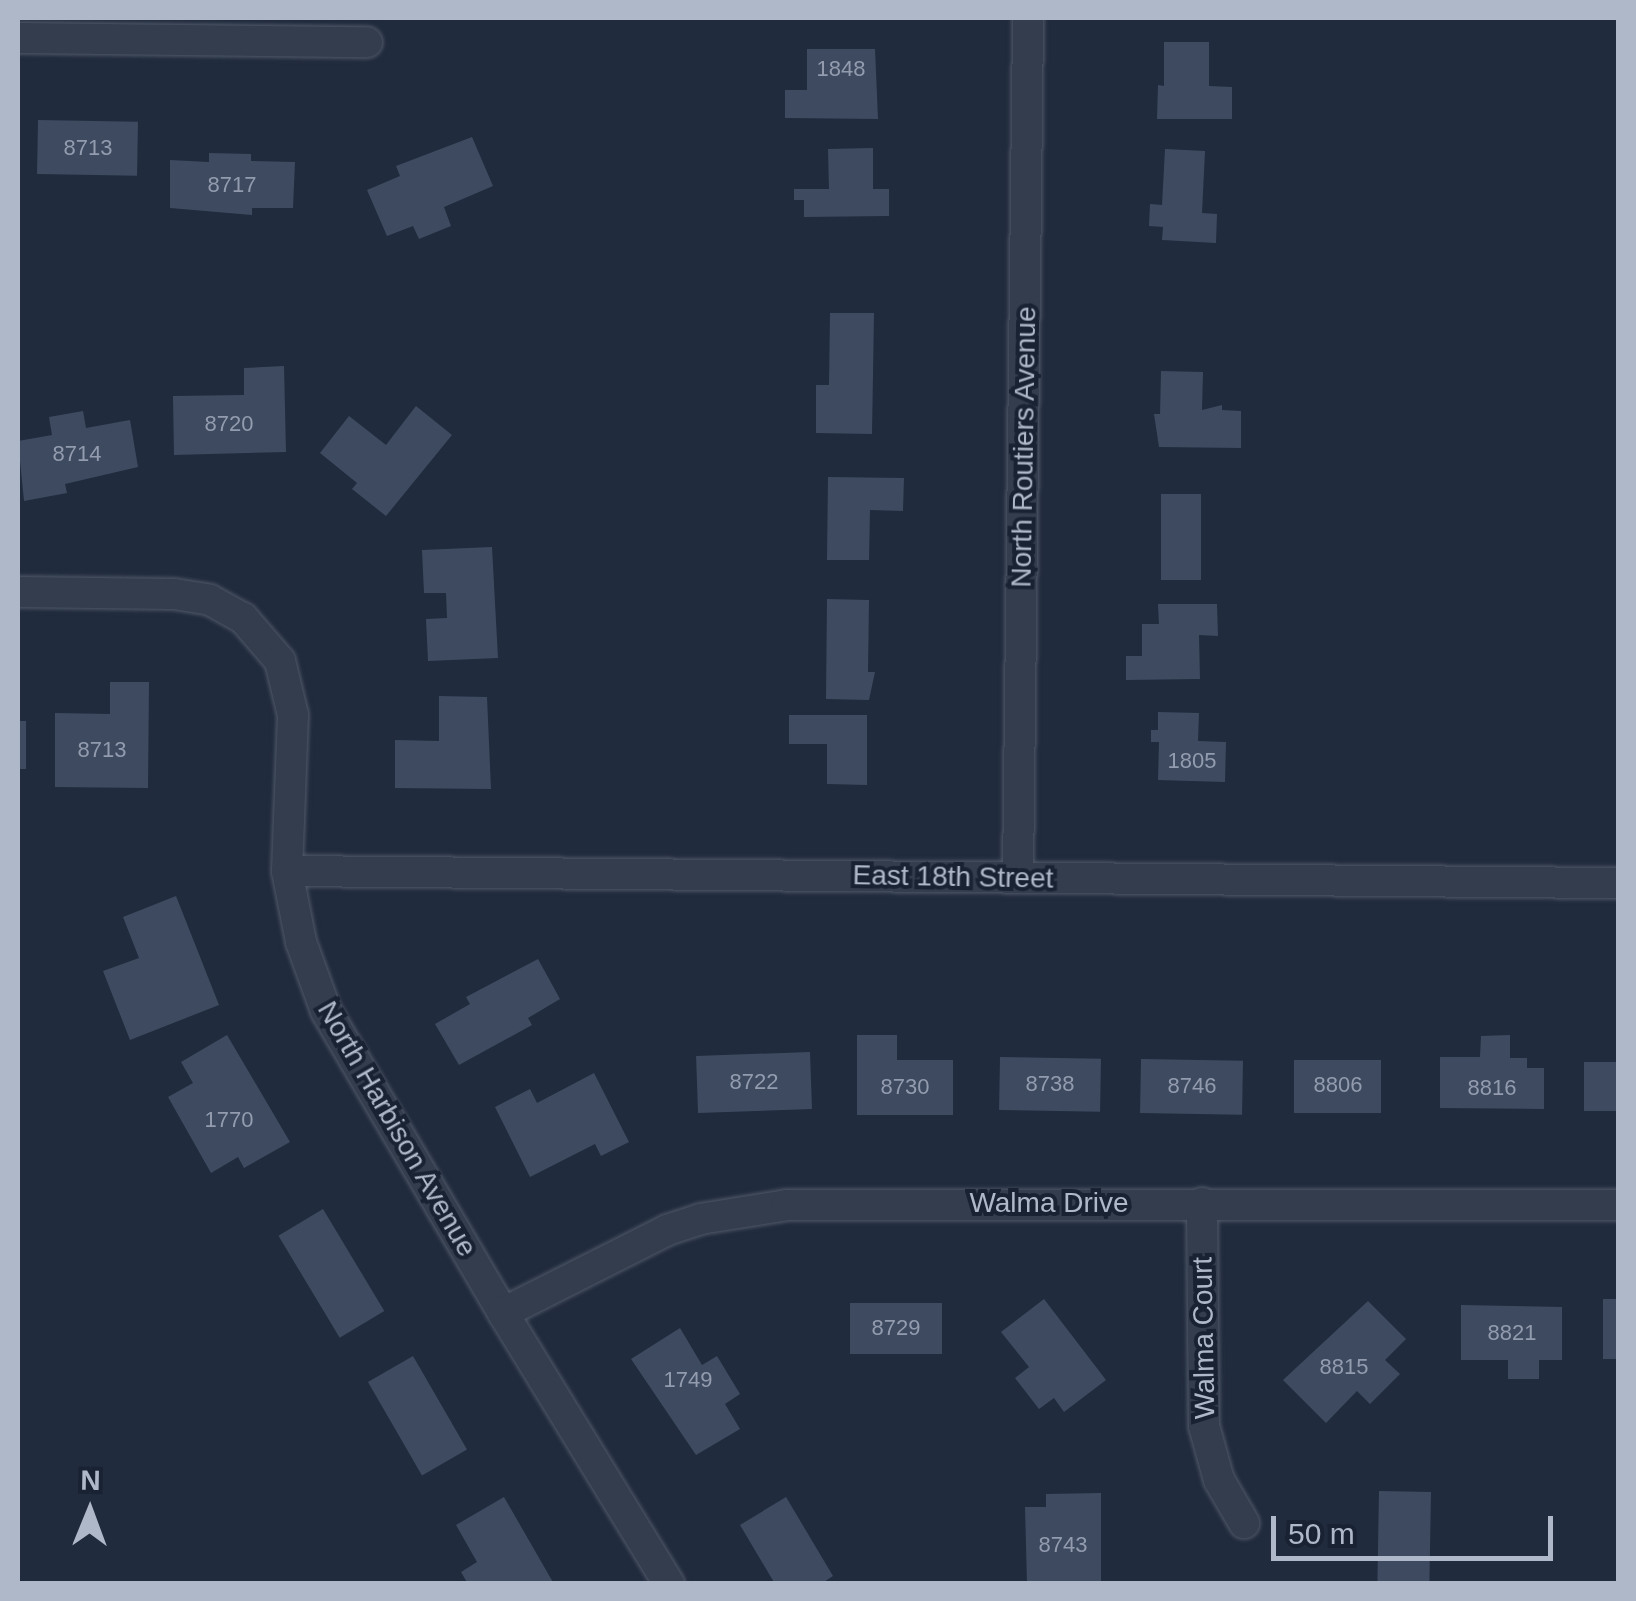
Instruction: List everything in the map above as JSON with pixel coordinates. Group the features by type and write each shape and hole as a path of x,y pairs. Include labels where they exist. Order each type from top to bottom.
{"street":[{"name":"North Routiers Avenue","path":"1018,878 1028,18"},
{"path":"18,38 366,42"},
{"name":"North Harbison Avenue","path":"18,592 174,594 210,600 243,618 280,661 293,716 287,871 302,942 334,1028 670,1584"},
{"name":"East 18th Street","path":"287,871 1618,883"},
{"name":"Walma Court","path":"1202,1202 1204,1426 1218,1480 1244,1524"},
{"name":"Walma Drive","path":"503,1313 634,1243 700,1219 822,1203 1618,1204"}],"building":[{"path":"1164,42 1209,42 1209,86 1232,87 1232,119 1157,119 1158,85 1164,86"},
{"path":"807,49 875,49 878,119 785,118 785,90 807,90"},
{"path":"38,120 138,122 137,176 37,174"},
{"path":"472,137 493,186 444,207 451,226 419,239 413,226 387,236 367,190 400,176 396,166"},
{"path":"873,148 873,189 889,189 889,216 804,217 804,200 794,200 794,189 829,189 828,149"},
{"path":"1165,149 1205,151 1202,213 1217,214 1216,243 1162,240 1163,227 1149,226 1150,204 1162,205"},
{"path":"209,153 251,154 251,161 295,162 293,208 252,208 252,215 170,208 170,160 209,162"},
{"path":"830,313 874,313 872,434 816,433 816,385 829,385"},
{"path":"284,366 286,452 174,455 173,396 244,395 244,368"},
{"path":"1161,371 1203,372 1202,410 1222,405 1222,410 1241,411 1241,448 1159,447 1154,414 1160,414"},
{"path":"416,406 452,435 386,516 352,489 357,483 320,453 349,416 386,445"},
{"path":"83,411 86,428 130,420 138,467 65,484 67,493 24,501 18,441 52,435 49,417"},
{"path":"828,477 904,478 903,511 870,510 869,560 827,560"},
{"path":"1161,494 1201,494 1201,580 1161,580"},
{"path":"492,547 498,658 428,661 426,619 447,618 446,593 424,593 422,550"},
{"path":"827,599 869,600 868,672 875,672 869,700 826,699"},
{"path":"1158,604 1217,604 1218,636 1199,635 1200,679 1126,680 1126,656 1142,656 1142,624 1159,624"},
{"path":"110,682 149,682 148,788 55,787 55,713 110,714"},
{"path":"439,696 487,697 491,789 395,788 395,740 439,741"},
{"path":"1158,712 1199,713 1198,741 1226,742 1225,782 1158,780 1159,742 1151,742 1151,730 1158,730"},
{"path":"789,715 867,715 867,785 827,784 827,744 789,744"},
{"path":"18,721 26,721 26,769 18,769"},
{"path":"176,896 219,1005 130,1040 103,971 139,958 123,917"},
{"path":"538,959 560,999 528,1018 532,1025 459,1065 435,1024 470,1004 466,997"},
{"path":"227,1035 290,1142 244,1168 238,1157 211,1173 168,1097 193,1083 181,1062"},
{"path":"857,1035 897,1035 897,1060 953,1060 953,1115 857,1115"},
{"path":"1510,1035 1510,1058 1527,1058 1527,1068 1544,1068 1544,1109 1440,1108 1440,1057 1480,1057 1481,1036"},
{"path":"810,1052 812,1109 698,1113 696,1056"},
{"path":"1000,1057 1101,1059 1100,1112 999,1110"},
{"path":"1141,1059 1243,1061 1242,1115 1140,1113"},
{"path":"1294,1060 1381,1060 1381,1113 1294,1113"},
{"path":"1584,1062 1618,1062 1618,1111 1584,1111"},
{"path":"594,1073 629,1142 601,1156 595,1144 530,1177 495,1107 530,1089 537,1103"},
{"path":"323,1209 384,1311 340,1338 278,1236"},
{"path":"1044,1299 1106,1380 1064,1412 1054,1398 1039,1409 1015,1378 1029,1367 1001,1332"},
{"path":"1603,1299 1618,1299 1618,1359 1603,1359"},
{"path":"1368,1301 1406,1339 1385,1360 1400,1374 1370,1404 1357,1391 1326,1423 1283,1380"},
{"path":"850,1303 942,1303 942,1354 850,1354"},
{"path":"1461,1305 1562,1307 1562,1360 1539,1360 1539,1379 1508,1379 1508,1360 1461,1360"},
{"path":"680,1328 702,1365 717,1356 740,1394 725,1404 740,1429 696,1455 631,1359"},
{"path":"413,1356 467,1450 422,1476 368,1382"},
{"path":"1379,1491 1431,1492 1429,1584 1377,1584"},
{"path":"1101,1493 1101,1584 1027,1584 1025,1507 1046,1507 1046,1494"},
{"path":"504,1497 554,1584 468,1584 461,1572 477,1562 456,1525"},
{"path":"786,1497 833,1576 821,1584 775,1584 740,1525"}]}
